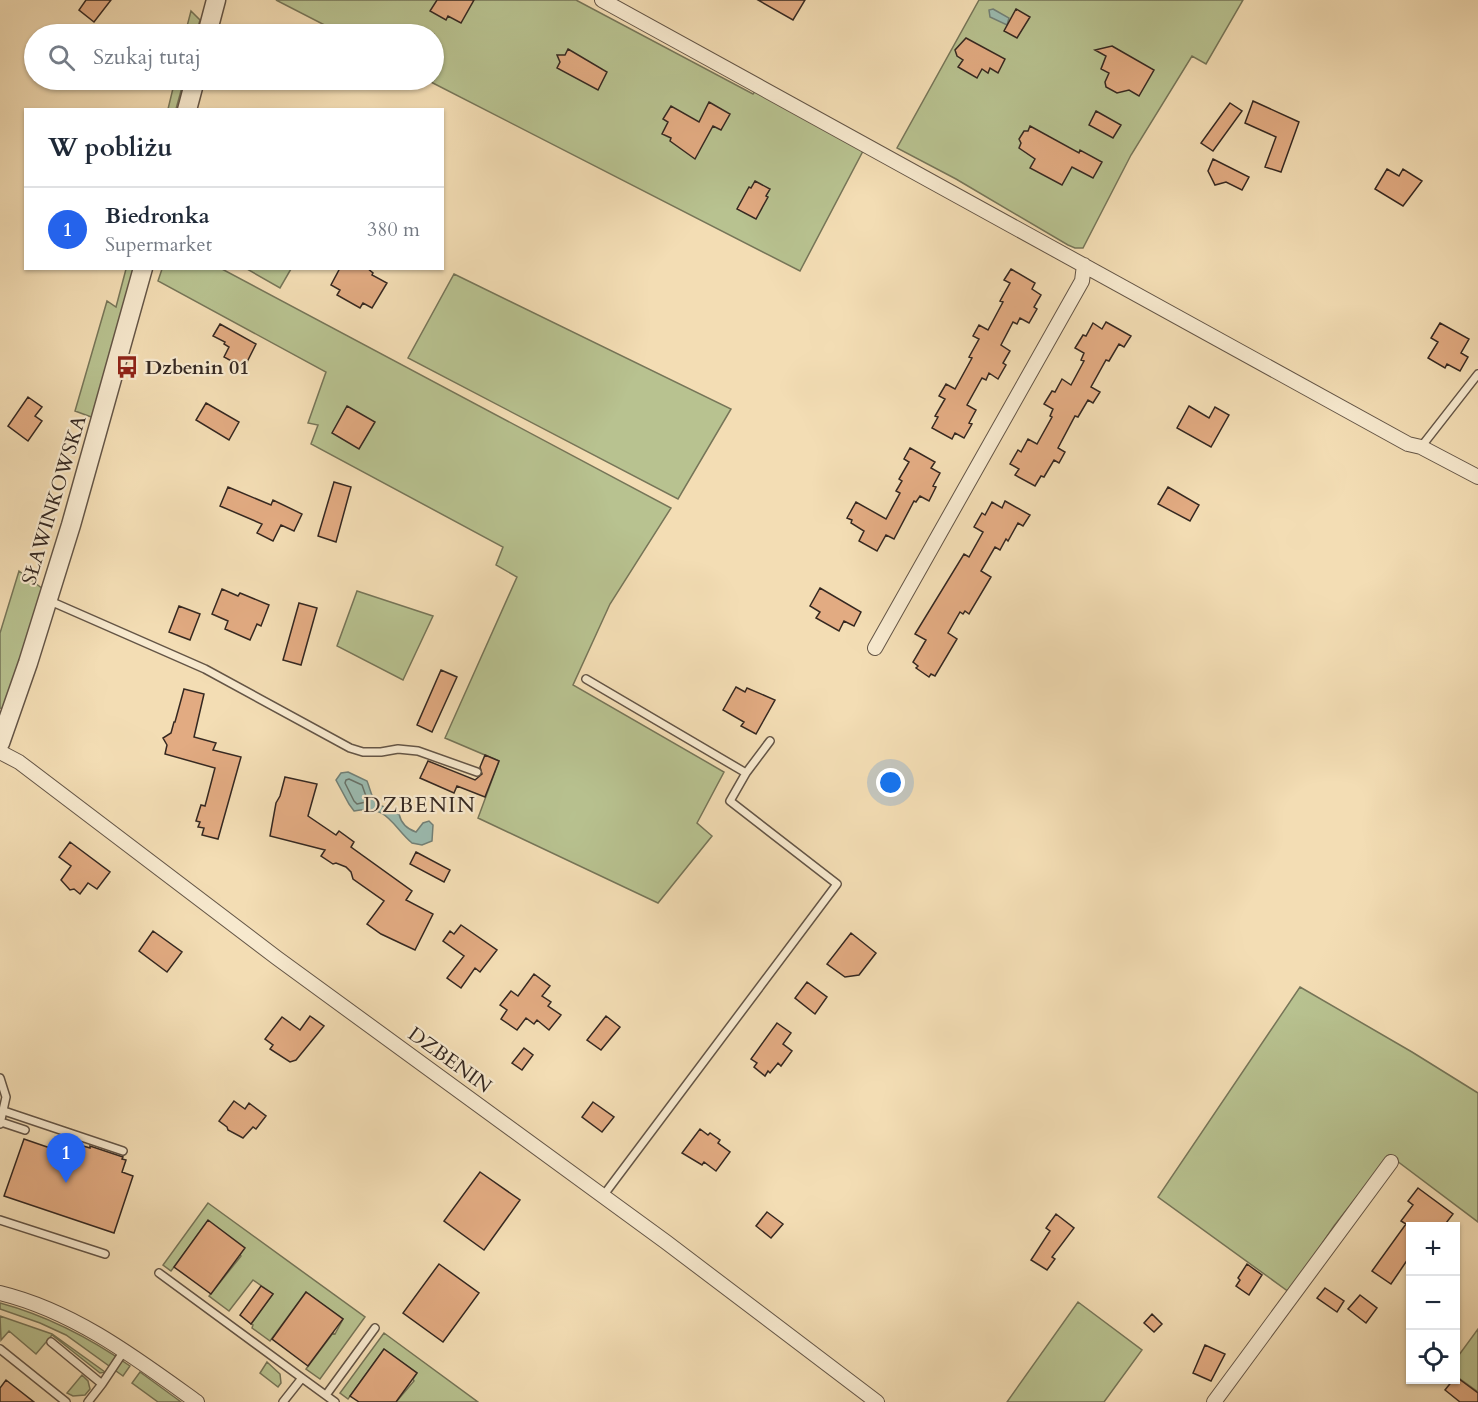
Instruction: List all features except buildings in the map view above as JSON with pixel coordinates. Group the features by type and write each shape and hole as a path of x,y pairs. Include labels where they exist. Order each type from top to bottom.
{"street":[{"path":"210,24 216,0"},
{"path":"603,0 1408,444 1421,447 1478,477"},
{"path":"188,108 192,90"},
{"path":"875,648 1082,281 1084,265"},
{"name":"SŁAWINKOWSKA","path":"1,736 47,600 95,442 142,270"},
{"name":"DZBENIN","path":"0,752 19,762 277,958 603,1196 877,1402"},
{"path":"1214,1402 1391,1162"},
{"path":"0,1293 40,1306 66,1318 125,1351 197,1402"}],"lane":[{"path":"1421,447 1478,374"},
{"path":"47,600 205,669 350,748 363,752 381,752 398,748 418,751 477,772"},
{"path":"586,679 746,773"},
{"path":"603,1196 837,884 730,801 746,773 770,741"},
{"path":"0,1078 6,1097 0,1123 25,1130"},
{"path":"4,1111 123,1151"},
{"path":"0,1220 105,1254"},
{"path":"159,1273 335,1402"},
{"path":"326,1395 375,1328"},
{"path":"51,1342 102,1384"},
{"path":"0,1349 66,1402"},
{"path":"88,1402 125,1351"},
{"path":"283,1402 302,1378"}],"green space":[{"path":"276,0 576,0 753,94 756,90 863,151 800,271 444,89 444,24 323,24"},
{"path":"979,0 1243,0 1206,64 1192,56 1131,155 1083,248 1068,245 956,179 897,148"},
{"path":"191,11 200,20 199,24 188,24"},
{"path":"173,90 181,90 176,108 168,108"},
{"path":"126,270 134,270 94,418 75,411 107,301 116,307"},
{"path":"162,270 224,270 671,508 610,604 573,685 724,772 697,823 712,836 658,903 478,818 499,761 445,738 517,577 496,565 503,547 311,444 318,425 308,423 326,372 158,281"},
{"path":"249,270 290,270 280,288"},
{"path":"454,274 731,409 678,499 408,358"},
{"path":"19,571 43,589 7,711 0,708 0,633"},
{"path":"357,591 433,616 403,680 337,646"},
{"path":"1300,987 1478,1093 1478,1222 1389,1155 1334,1226 1289,1292 1158,1197"},
{"path":"208,1203 365,1317 320,1379 306,1369 333,1333 335,1334 343,1319 306,1292 270,1341 252,1328 251,1324 273,1294 253,1280 229,1311 209,1296 241,1256 208,1221 171,1271 163,1265"},
{"path":"1078,1302 1142,1350 1104,1402 1007,1402"},
{"path":"0,1303 35,1314 68,1329 100,1346 130,1366 123,1376 66,1335 0,1309"},
{"path":"0,1316 52,1334 105,1372 100,1373 52,1335 36,1354 9,1331 1,1340"},
{"path":"1478,1329 1478,1392 1460,1379 1460,1354"},
{"path":"384,1333 478,1402 396,1402 414,1381 417,1373 384,1349 348,1399 340,1393"},
{"path":"267,1362 280,1374 281,1383 278,1387 260,1373"},
{"path":"140,1372 181,1402 158,1402 132,1383"},
{"path":"82,1375 88,1381 90,1389 85,1395 73,1396 67,1393"}],"water":[{"path":"993,9 1009,18 1007,25 990,17 989,10"},
{"path":"348,772 367,781 376,802 399,814 403,823 410,829 416,832 423,823 429,821 433,825 432,841 422,845 412,843 382,813 365,809 354,811 336,780 341,773"}],"place":[{"name":"Dzbenin 01","path":"127,367"},
{"name":"Biedronka","path":"66,1183"}],"district":[{"name":"DZBENIN","path":"420,805"}]}
